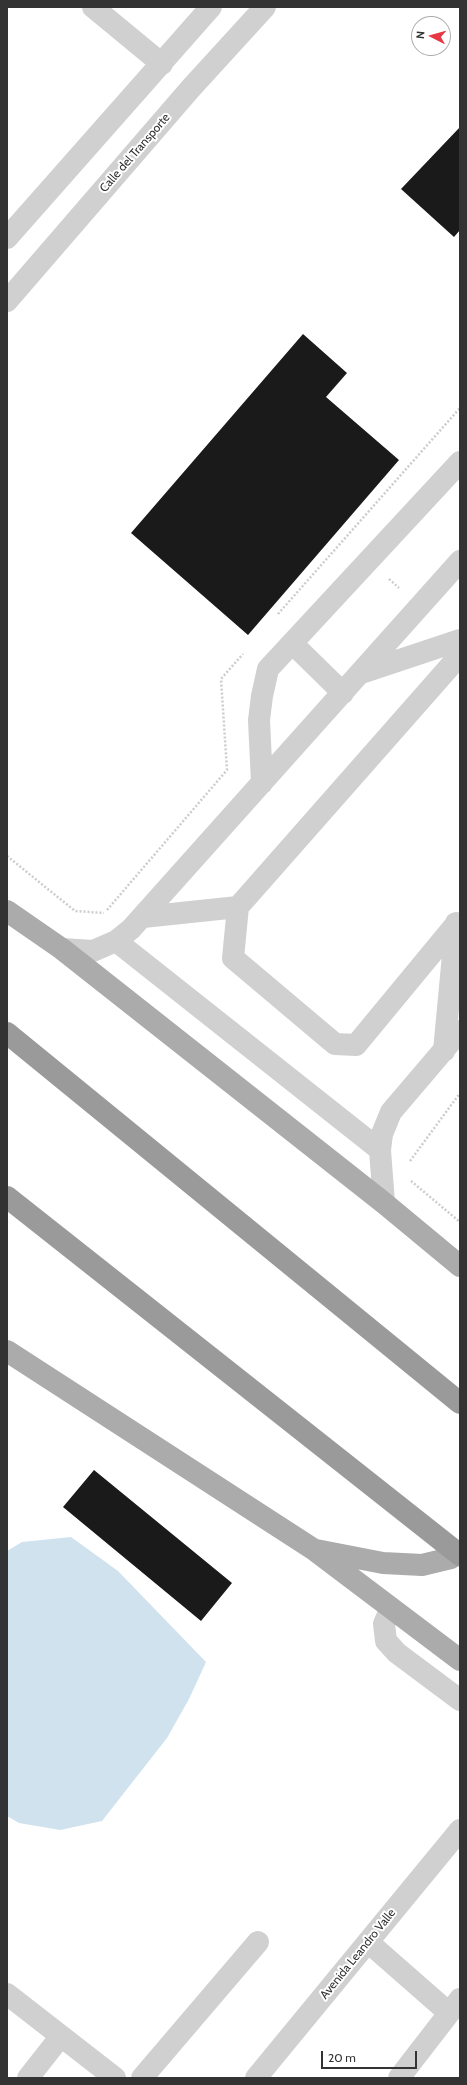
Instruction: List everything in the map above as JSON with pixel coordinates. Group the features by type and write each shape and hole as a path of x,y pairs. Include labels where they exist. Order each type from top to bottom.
{"highway":[{"path":"7,1033 460,1403"},
{"path":"7,1197 460,1554"}],"main road":[{"path":"7,911 62,949 384,1203 460,1266"},
{"path":"7,1351 312,1549 460,1660"},
{"path":"312,1549 383,1563 422,1565 451,1558 460,1554"}],"street":[{"path":"93,7 162,64"},
{"path":"7,238 211,7"},
{"name":"Calle del Transporte","path":"7,301 190,88 265,7"},
{"path":"262,783 259,720 262,696 268,669 460,462"},
{"path":"62,949 93,951 116,941 131,930 460,560"},
{"path":"361,673 460,640"},
{"path":"292,643 343,693"},
{"path":"458,921 356,1045 335,1044 233,958 238,907 460,655"},
{"path":"144,917 238,907"},
{"path":"444,1051 458,921"},
{"path":"116,941 380,1150"},
{"path":"384,1203 380,1150 382,1134 391,1112 460,1031"},
{"path":"391,1608 384,1624 386,1641 397,1653 460,1700"},
{"name":"Avenida Leandro Valle","path":"256,2078 460,1830"},
{"path":"142,2078 258,1942"},
{"path":"368,1942 455,2006 399,2078"},
{"path":"7,1994 115,2078"},
{"path":"28,2078 61,2036"}],"path":[{"path":"410,1166 410,1159 460,1093"},
{"path":"410,1180 460,1222"}],"water":[{"path":"71,1537 118,1571 206,1662 189,1699 167,1738 102,1821 60,1830 19,1823 7,1816 7,1551 22,1542"}],"building":[{"path":"460,127 460,230 454,237 401,189"},
{"path":"303,334 347,373 326,397 399,460 248,635 131,533"},
{"path":"94,1470 232,1583 201,1621 63,1507"}]}
